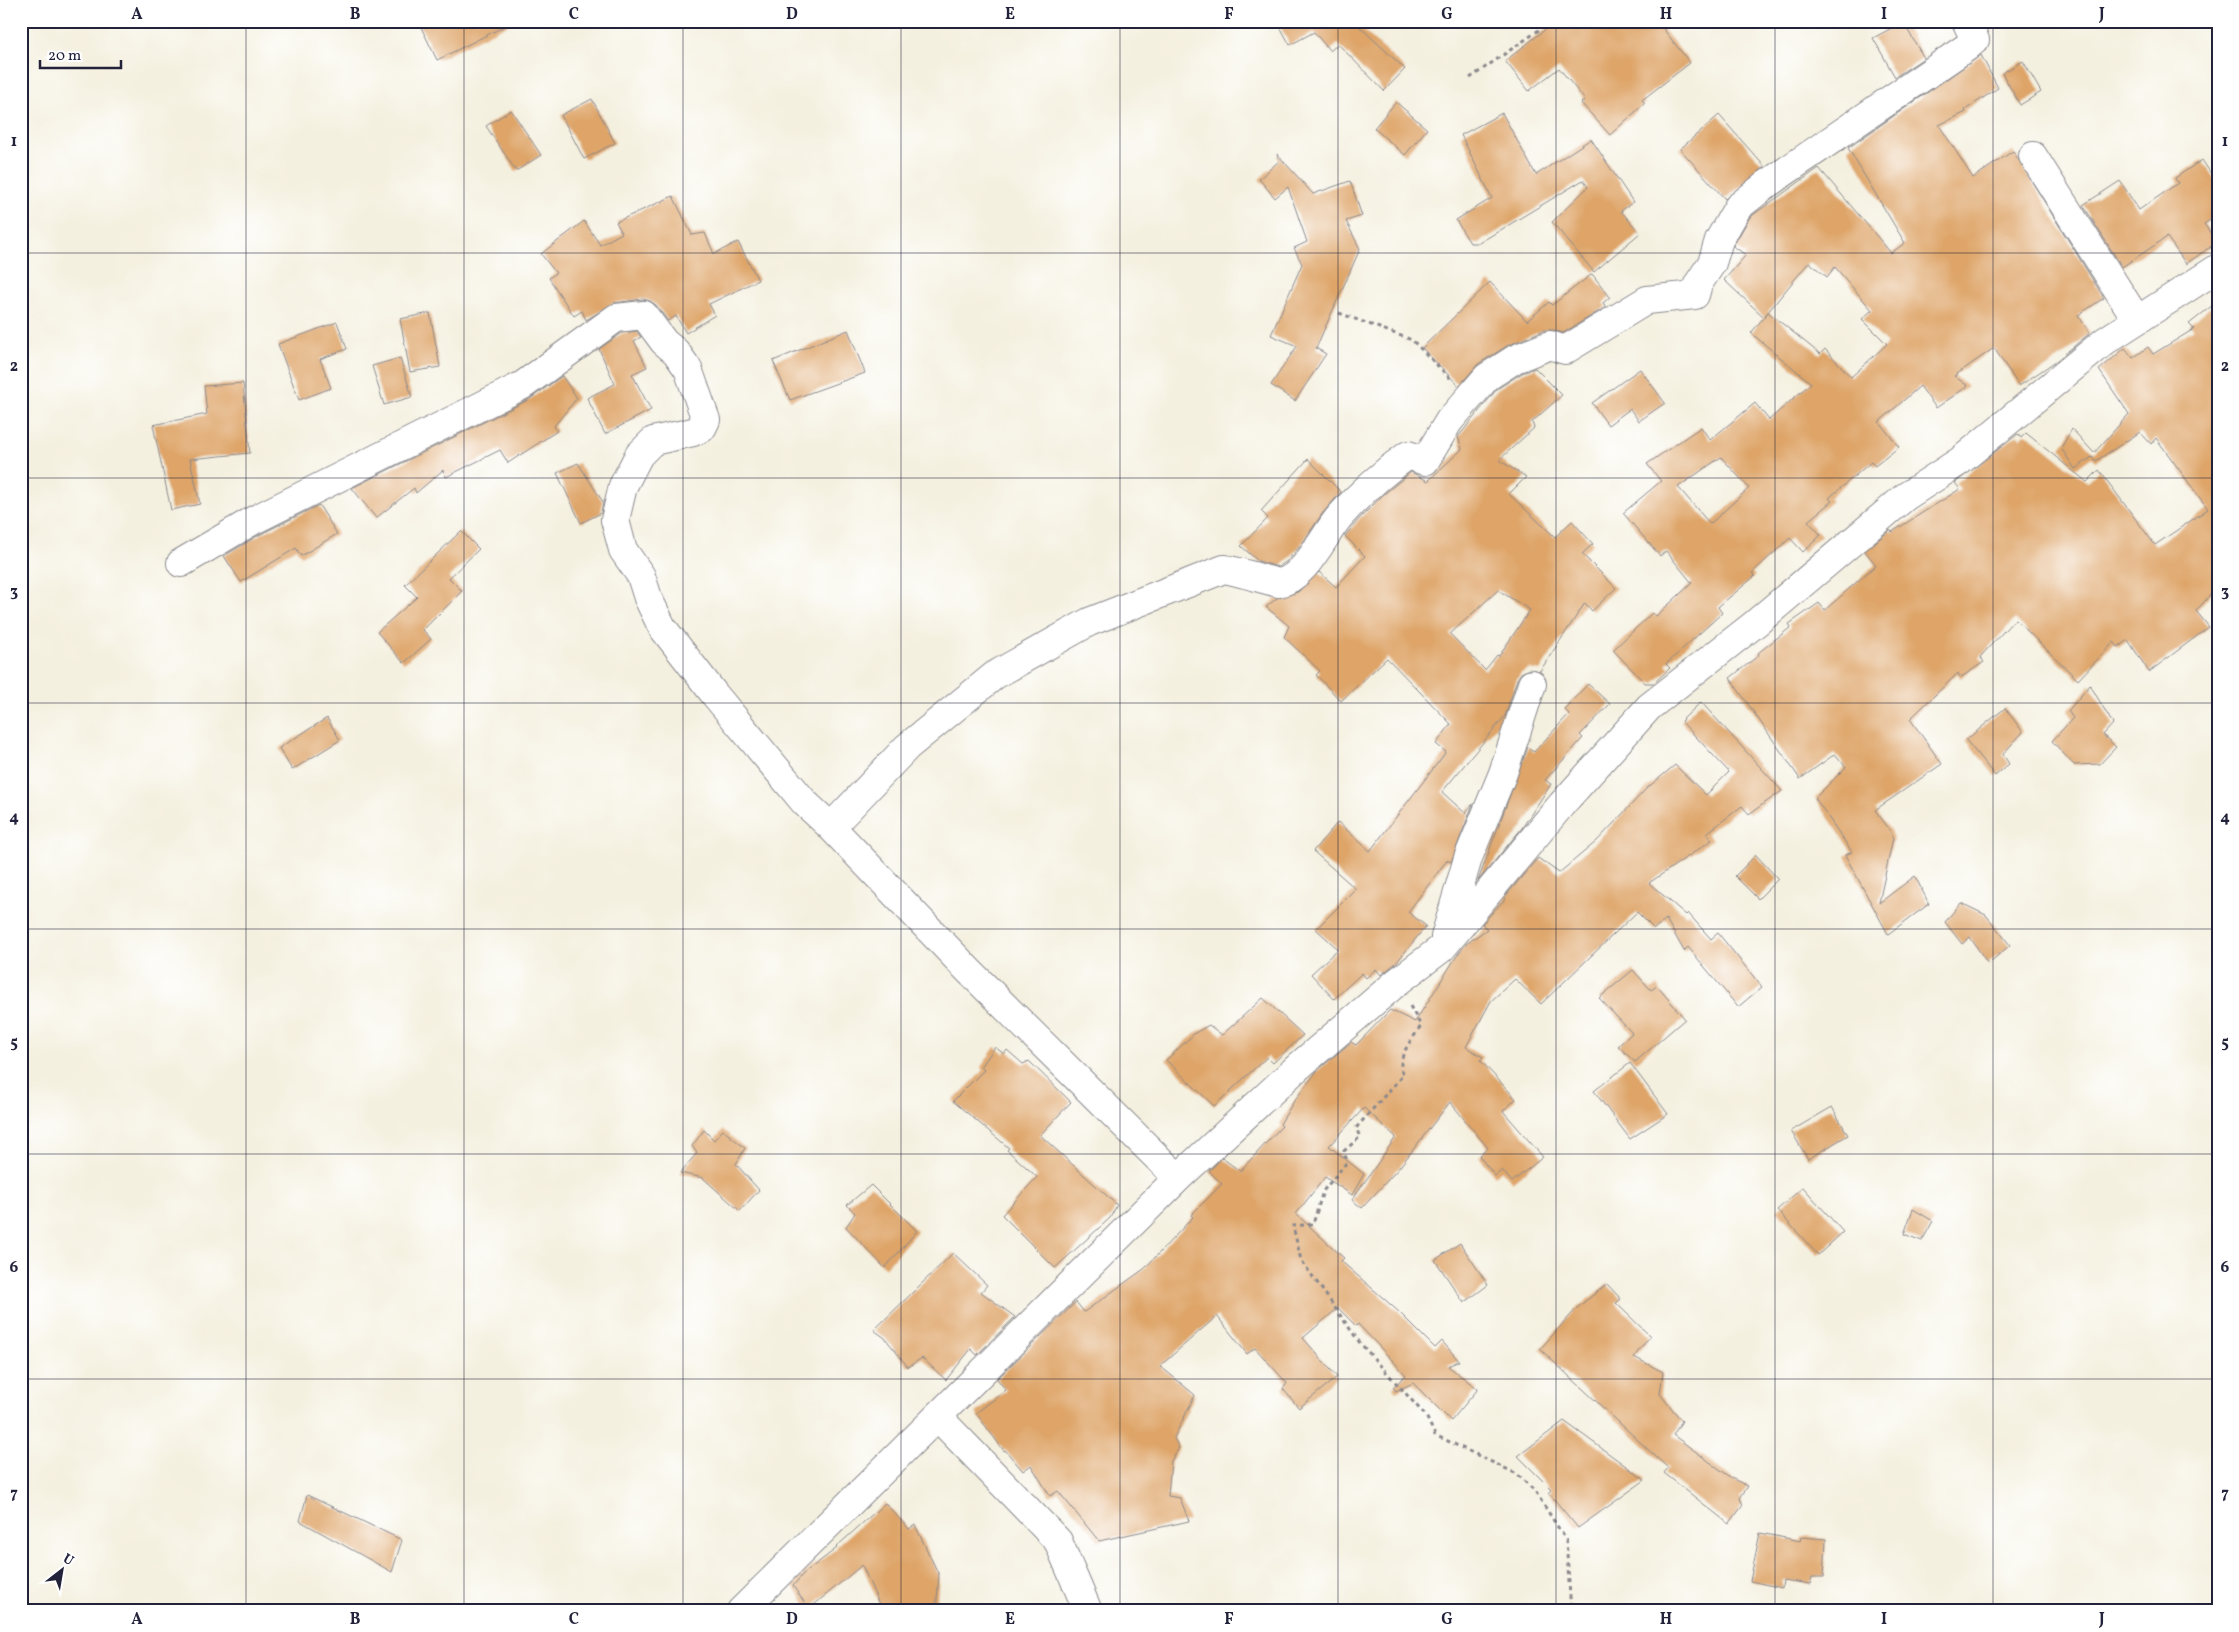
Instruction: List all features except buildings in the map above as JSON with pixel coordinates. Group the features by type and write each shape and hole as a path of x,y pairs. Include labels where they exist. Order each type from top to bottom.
{"street":[{"path":"831,827 907,747 995,675 1089,622 1224,569 1240,571 1278,583 1291,578 1319,549 1338,518 1377,477 1408,455 1425,460 1449,421 1487,377 1515,359 1550,345 1565,350 1646,300 1695,295 1698,284 1712,263 1719,240 1738,208 1767,184 1975,40 1966,21"},
{"path":"2032,156 2138,320"},
{"path":"741,1611 1178,1178 1299,1066 1396,982 1442,948 1556,812 1650,707 1756,623 1905,497 1960,461 2105,341 2218,268"},
{"path":"181,563 252,521 523,385 616,318 644,315 664,342 676,352 688,369 706,420 702,428 693,432 653,441 639,455 623,486 615,520 623,550 641,576 648,598 662,627 715,695 805,803 831,827 969,971 1178,1178"},
{"path":"1442,948 1468,858 1503,773 1532,684"},
{"path":"938,1417 1058,1541 1088,1611"}],"path":[{"path":"1470,78 1552,21"},
{"path":"1339,313 1412,340 1470,397"},
{"path":"1421,1026 1401,1058 1401,1071 1403,1075 1356,1128 1360,1137 1344,1151 1347,1162 1323,1191 1313,1224 1293,1226 1300,1260 1360,1343 1426,1416 1436,1434 1517,1474 1536,1491 1566,1540 1571,1611"}]}
